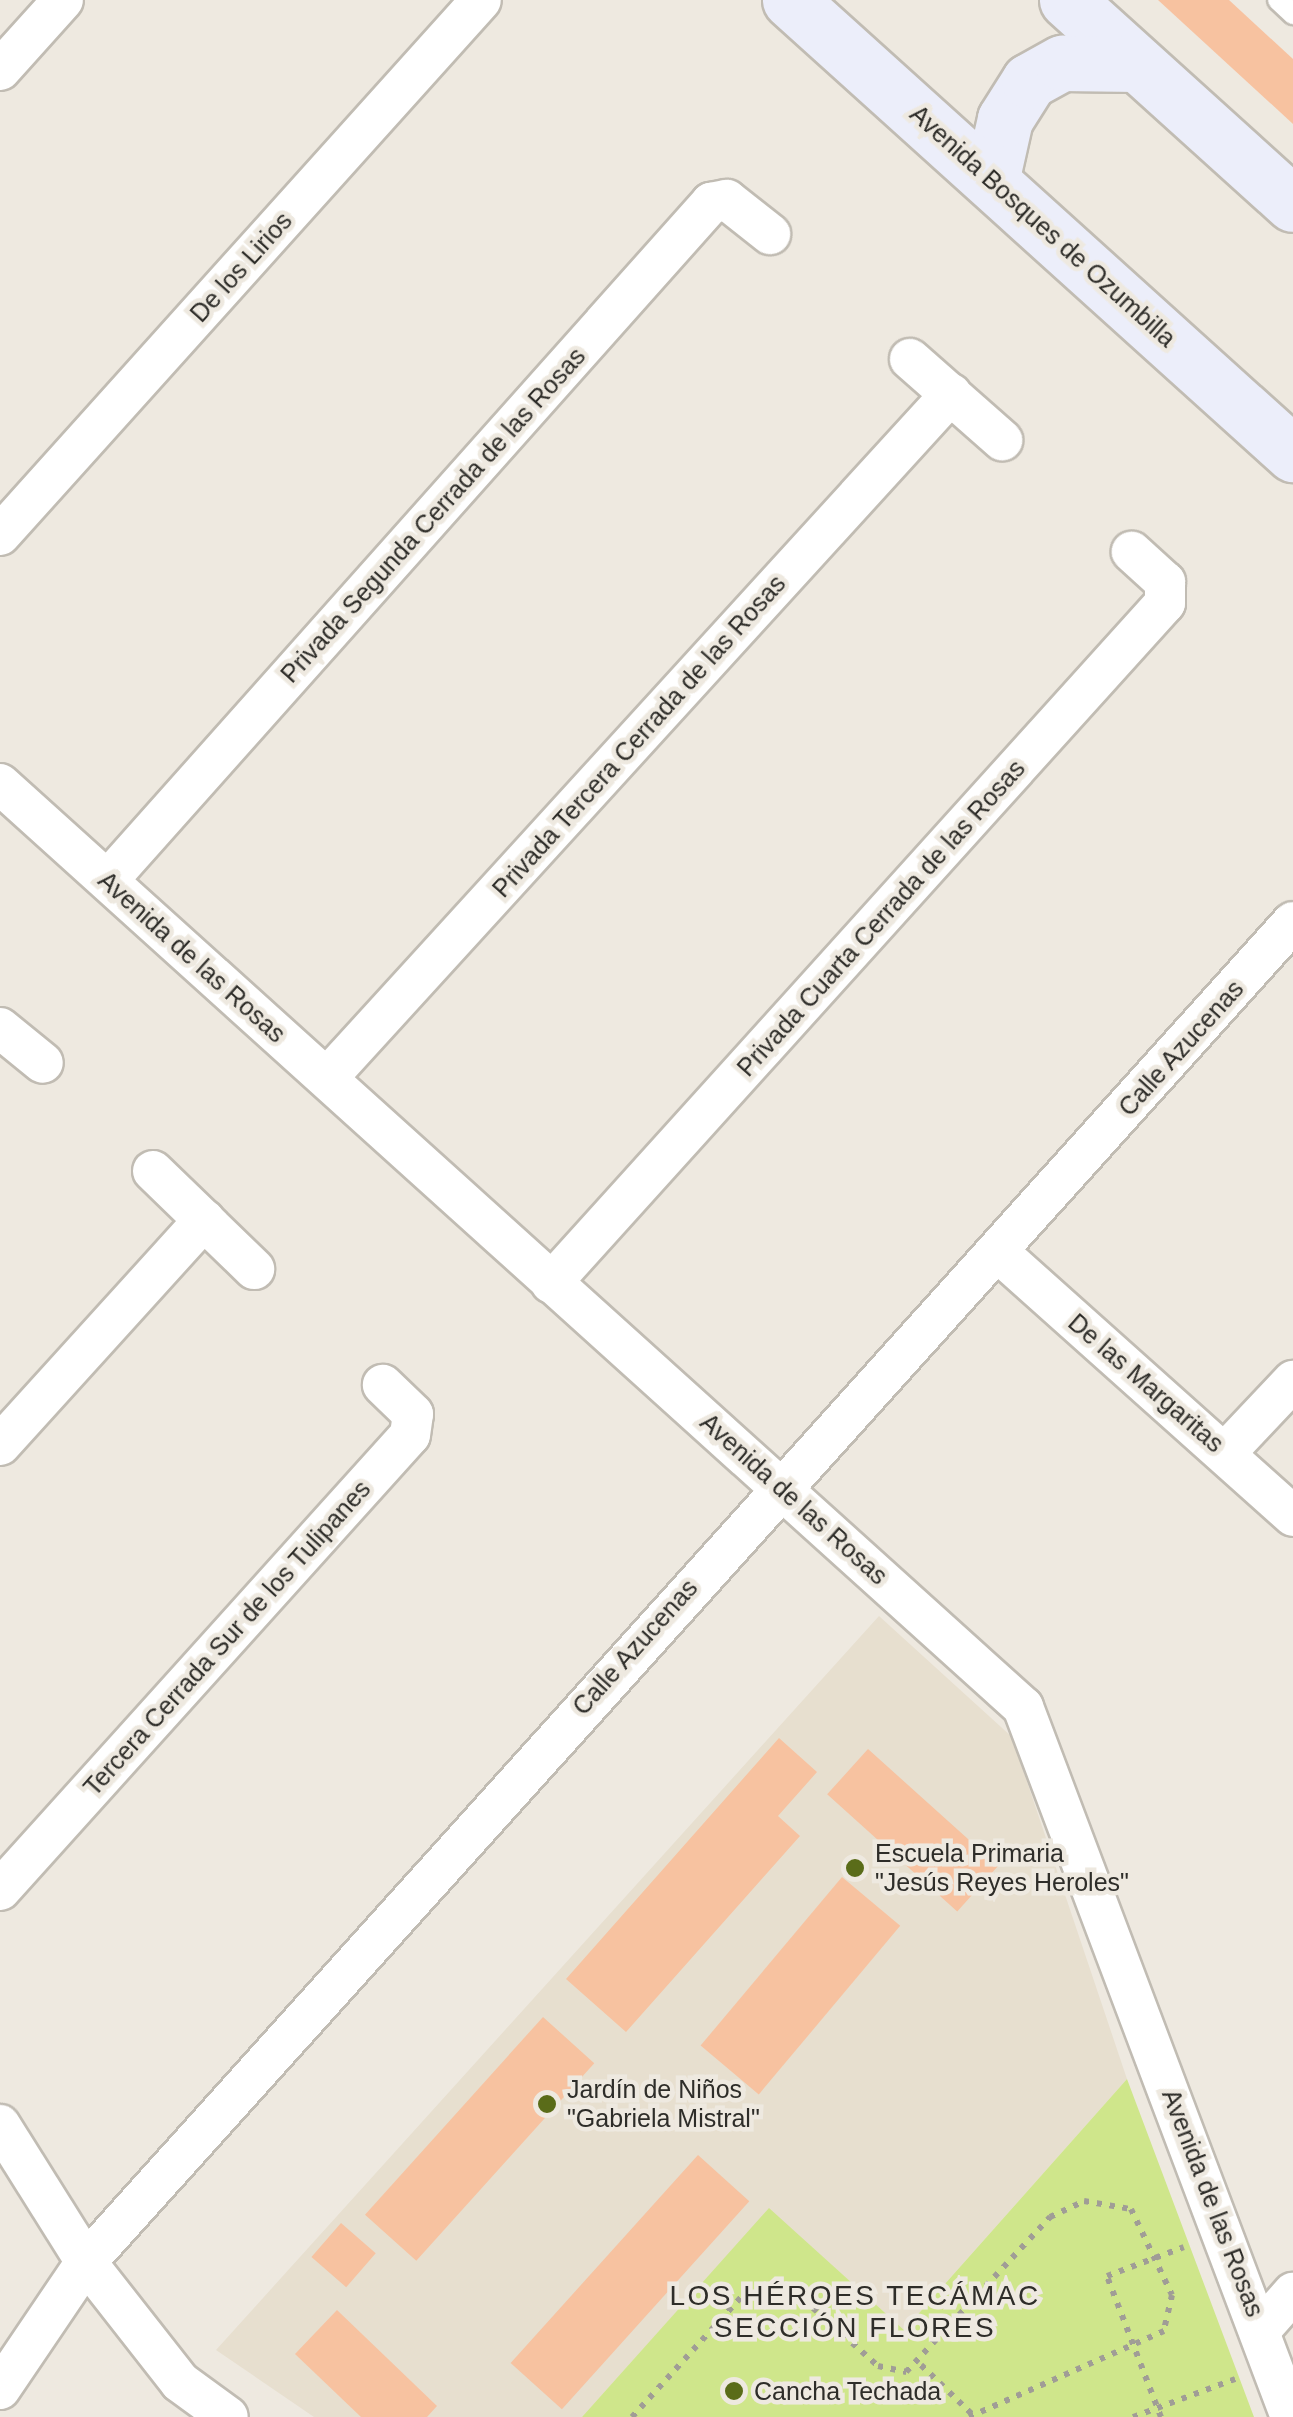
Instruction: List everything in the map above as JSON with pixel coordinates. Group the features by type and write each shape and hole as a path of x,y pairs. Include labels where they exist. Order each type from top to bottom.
{"main road":[{"name":"Avenida Bosques de Ozumbilla","path":"790,0 992,177 1293,454"},
{"path":"1067,0 1293,204"},
{"path":"992,177 1005,119 1029,82 1062,64 1137,64"}],"street":[{"path":"0,70 63,0"},
{"name":"De los Lirios","path":"0,535 482,0"},
{"name":"Privada Segunda Cerrada de las Rosas","path":"108,880 711,202 727,200 770,234"},
{"path":"910,359 1002,440"},
{"name":"Privada Tercera Cerrada de las Rosas","path":"327,1078 951,394"},
{"name":"Privada Cuarta Cerrada de las Rosas","path":"551,1284 1165,603 1165,582 1132,552"},
{"name":"Avenida de las Rosas","path":"0,784 551,1284 780,1485 1022,1708 1291,2417"},
{"name":"Calle Azucenas","path":"0,2390 86,2262 780,1485 998,1252 1293,922"},
{"path":"0,1028 43,1064"},
{"path":"153,1171 254,1269"},
{"path":"0,1445 204,1220"},
{"name":"De las Margaritas","path":"998,1252 1226,1452 1293,1516"},
{"path":"1226,1452 1293,1381"},
{"name":"Tercera Cerrada Sur de los Tulipanes","path":"0,1890 410,1434 413,1414 383,1385"},
{"path":"0,2125 86,2262 180,2382 228,2417"},
{"path":"1267,2347 1293,2293"}],"lane":[{"path":"1278,0 1293,14"}],"path":[{"path":"632,2417 744,2294 760,2288 794,2291 878,2366 921,2364 1065,2207 1130,2210 1158,2258 1172,2315 1134,2347 971,2416 921,2364"},
{"path":"1161,2417 1106,2276 1222,2232"},
{"path":"1133,2417 1158,2408 1267,2347"}],"shaded area":[{"name":"Escuela Primaria \"Jesús Reyes Heroles\"","path":"879,1616 1012,1737 1127,2079 904,2330 769,2209 582,2417 314,2417 216,2350"}],"green space":[{"path":"1127,2079 1254,2417 582,2417 769,2208 904,2330"}],"building":[{"path":"1158,0 1229,0 1293,59 1293,124"},
{"path":"779,1738 817,1772 778,1816 800,1836 626,2032 566,1979"},
{"path":"868,1749 998,1866 957,1911 827,1794"},
{"path":"842,1877 900,1926 759,2094 701,2046"},
{"path":"543,2017 594,2063 416,2261 365,2215"},
{"path":"698,2155 749,2201 562,2409 511,2363"},
{"path":"341,2223 376,2253 346,2287 311,2257"},
{"path":"337,2310 437,2406 427,2417 361,2417 295,2354"}],"place":[{"name":"Escuela Primaria \"Jesús Reyes Heroles\"","path":"855,1868"},
{"name":"Jardín de Niños \"Gabriela Mistral\"","path":"547,2104"},
{"name":"Cancha Techada","path":"734,2391"}],"district":[{"name":"LOS HÉROES TECÁMAC SECCIÓN FLORES","path":"855,2312"}]}
